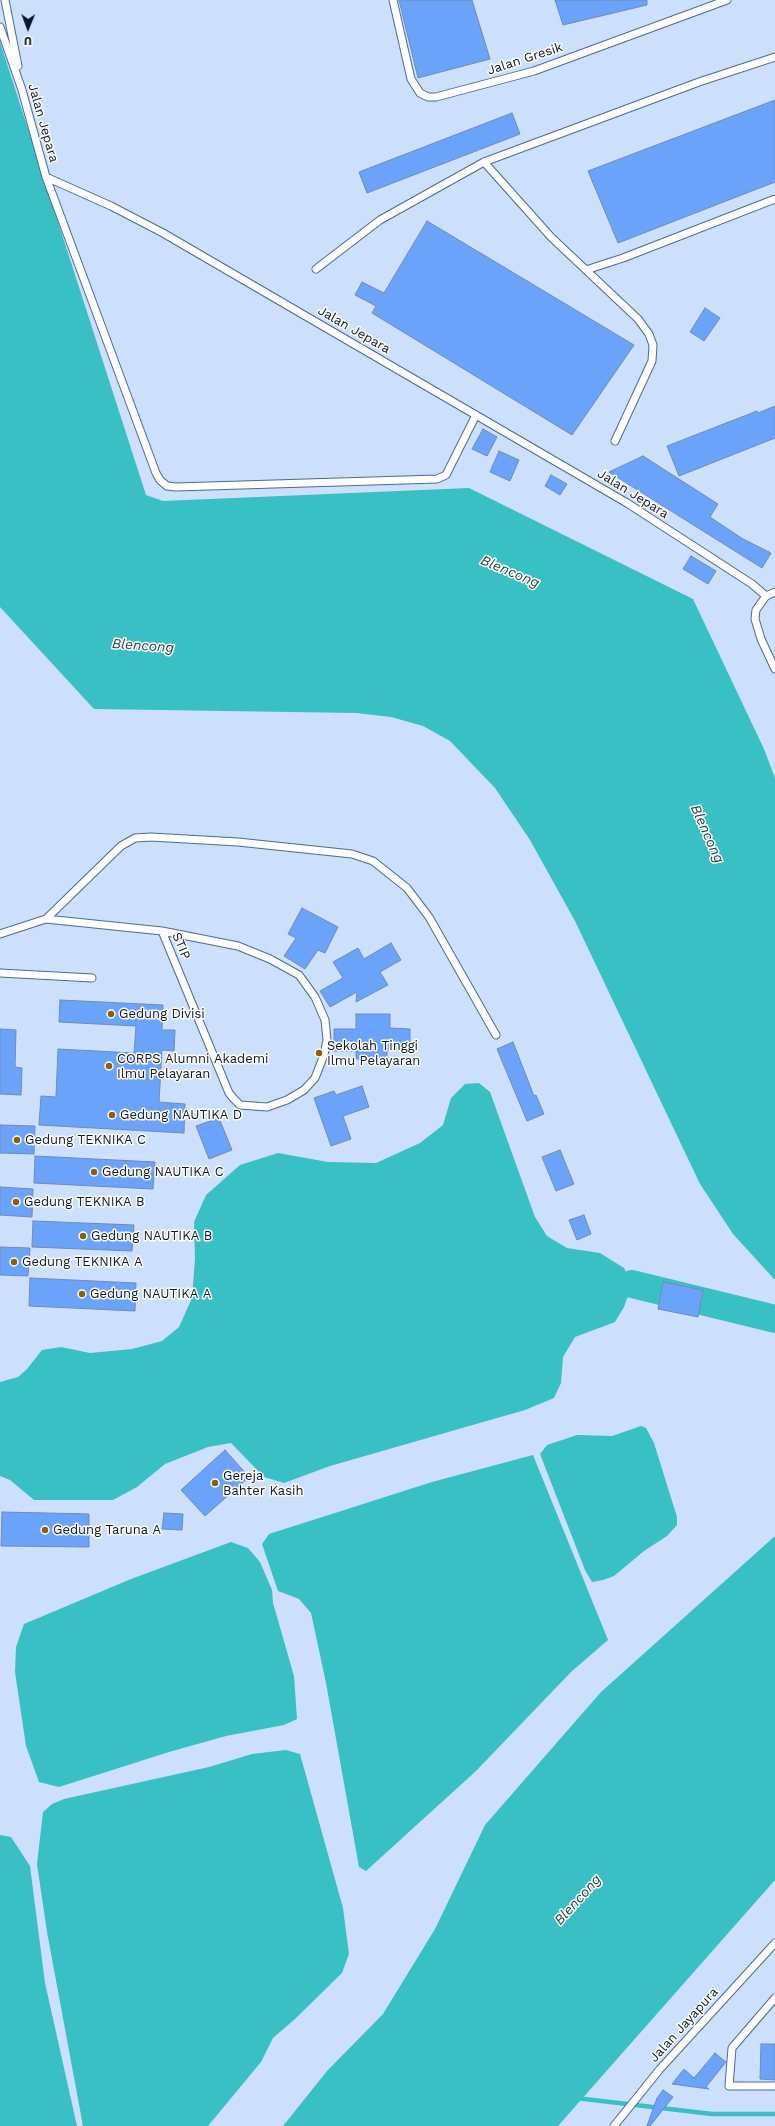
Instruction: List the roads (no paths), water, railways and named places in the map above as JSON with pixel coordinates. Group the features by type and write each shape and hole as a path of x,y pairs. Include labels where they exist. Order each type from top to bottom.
{"lane":[{"path":"4,0 22,90"},
{"name":"Jalan Gresik","path":"393,0 411,79 420,93 428,97 436,97 534,71 727,0"},
{"name":"Jalan Jepara","path":"0,27 22,90 46,177 111,206 163,232 628,503 752,584 766,596"},
{"path":"316,269 380,220 484,162 699,82 775,57"},
{"path":"484,162 551,238 638,319 649,334 654,345 652,361 615,441"},
{"path":"46,177 156,473 160,480 167,486 184,487 437,479 446,475 476,415"},
{"path":"586,270 623,258 775,198"},
{"path":"775,592 766,596 756,610 755,619 761,639 775,669"},
{"path":"46,919 122,846 135,838 151,837 238,842 352,854 373,861 407,888 428,918 496,1035"},
{"name":"STIP","path":"0,934 46,919 162,931 238,946 270,959 299,975 315,997 325,1020 327,1040 324,1055 315,1078 304,1090 287,1100 267,1107 240,1105 234,1099 229,1093 162,931"},
{"path":"0,973 92,978"},
{"name":"Jalan Jayapura","path":"614,2126 660,2069 775,1943"},
{"path":"775,1998 732,2048 729,2086 775,2086"}],"water":[{"name":"Blencong","path":"0,42 146,495 163,501 469,488 693,599 764,749 775,778 775,1280 733,1234 700,1184 575,921 530,840 495,788 450,741 423,726 391,717 356,713 94,709 0,607"},
{"path":"479,1083 490,1092 535,1217 547,1236 567,1248 600,1253 624,1268 632,1284 624,1307 615,1322 575,1337 563,1357 561,1383 554,1398 525,1410 330,1466 284,1483 264,1477 231,1443 208,1447 165,1464 137,1487 113,1500 34,1500 10,1480 0,1476 0,1382 18,1377 27,1369 42,1350 61,1347 90,1353 132,1349 162,1341 179,1327 192,1298 195,1259 194,1222 206,1195 240,1165 278,1153 328,1162 376,1163 420,1143 443,1125 451,1098 465,1084"},
{"path":"641,1426 646,1428 654,1443 677,1517 677,1525 667,1536 644,1551 614,1576 592,1582 585,1570 540,1454 547,1445 577,1435 612,1436"},
{"path":"533,1455 608,1640 571,1672 476,1771 366,1871 359,1867 326,1683 311,1613 299,1599 278,1591 262,1544 269,1534 432,1482"},
{"name":"Blencong","path":"775,1536 775,1880 558,2126 283,2126 327,2071 383,2014 435,1929 485,1825 601,1692"},
{"path":"231,1542 248,1548 260,1562 272,1590 273,1603 294,1676 297,1719 284,1725 226,1736 169,1752 59,1787 39,1782 26,1746 15,1672 16,1647 24,1624 131,1579"},
{"path":"286,1750 300,1754 343,1908 349,1954 342,1973 295,2019 273,2038 261,2062 208,2126 83,2126 47,1932 37,1864 43,1812 52,1804 64,1799 209,1767 252,1754"},
{"path":"0,1835 11,1837 30,1866 45,1983 77,2126 0,2126"}],"waterway":[{"path":"632,1284 775,1319"},
{"path":"576,2098 712,2114 775,2114"}],"place":[{"name":"Gedung Divisi","path":"111,1014"},
{"name":"Sekolah Tinggi Ilmu Pelayaran","path":"319,1053"},
{"name":"CORPS Alumni Akademi Ilmu Pelayaran","path":"109,1066"},
{"name":"Gedung NAUTIKA D","path":"112,1115"},
{"name":"Gedung TEKNIKA C","path":"17,1140"},
{"name":"Gedung NAUTIKA C","path":"94,1172"},
{"name":"Gedung TEKNIKA B","path":"16,1202"},
{"name":"Gedung NAUTIKA B","path":"83,1236"},
{"name":"Gedung TEKNIKA A","path":"14,1262"},
{"name":"Gedung NAUTIKA A","path":"82,1294"},
{"name":"Gereja Bahter Kasih","path":"215,1483"},
{"name":"Gedung Taruna A","path":"45,1530"}]}
